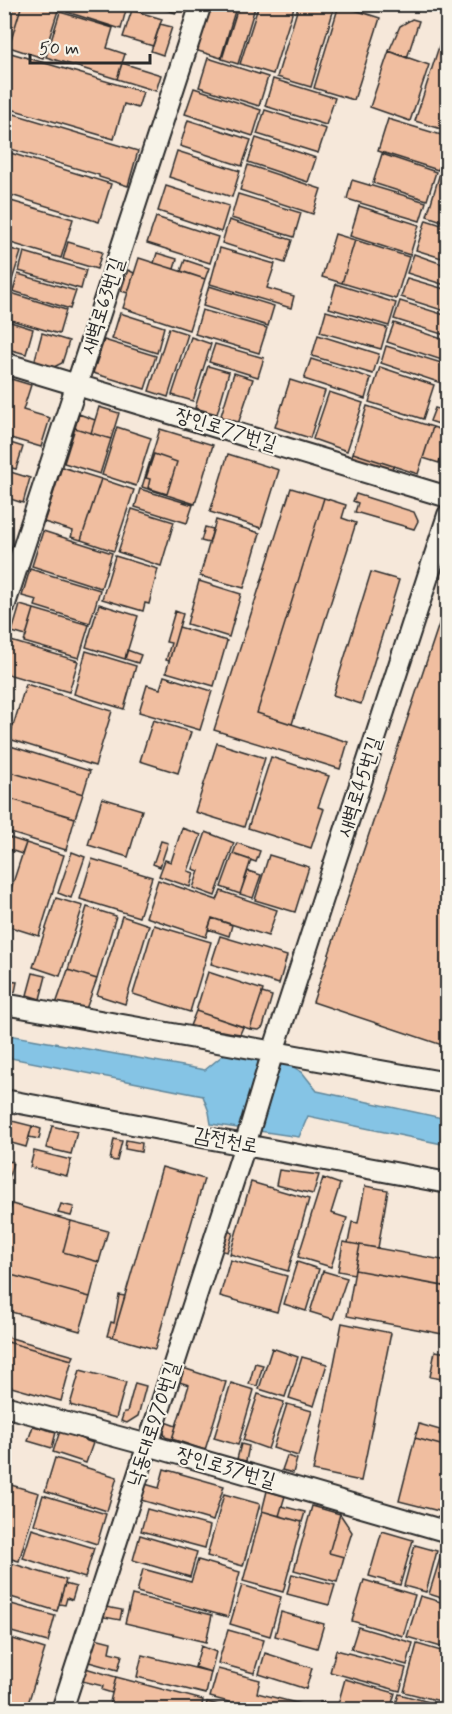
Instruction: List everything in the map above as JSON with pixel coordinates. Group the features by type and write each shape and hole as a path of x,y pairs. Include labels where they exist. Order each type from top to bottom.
{"street":[{"name":"새벽로63번길","path":"4,607 201,4"},
{"name":"장인로77번길","path":"4,363 447,497"},
{"name":"새벽로45번길","path":"246,1142 447,515"},
{"path":"4,1004 272,1055 447,1083"},
{"name":"감전천로","path":"4,1100 246,1142 447,1183"},
{"name":"낙동대로970번길","path":"62,1710 246,1142"},
{"name":"장인로37번길","path":"4,1406 148,1445 447,1532"}],"water":[{"path":"4,1024 9,1035 205,1070 228,1051 290,1065 302,1072 317,1091 447,1119 447,1145 308,1116 299,1137 211,1124 203,1096 6,1057 5,1059"}],"building":[{"path":"14,4 22,4 9,47 4,46 4,34"},
{"path":"22,4 60,4 43,58 9,47"},
{"path":"70,4 108,4 126,10 121,29 67,12"},
{"path":"148,4 179,4 176,13"},
{"path":"208,4 237,4 221,58 195,50"},
{"path":"239,4 256,4 238,64 222,59"},
{"path":"259,4 295,4 273,74 240,64"},
{"path":"299,4 335,5 311,87 277,77"},
{"path":"339,5 380,18 354,100 314,88"},
{"path":"132,10 162,19 153,46 123,37"},
{"path":"60,12 113,28 107,48 125,54 117,79 46,57"},
{"path":"412,19 419,21 407,58 389,51 400,26"},
{"path":"160,24 172,27 163,55 151,51"},
{"path":"443,34 448,36 448,131 415,121"},
{"path":"4,51 143,92 138,108 124,104 114,139 4,107"},
{"path":"389,51 429,65 410,121 370,107"},
{"path":"208,58 268,77 259,106 199,87"},
{"path":"122,63 161,75 156,91 117,79"},
{"path":"273,79 335,98 326,125 265,106"},
{"path":"194,88 261,110 253,136 185,114"},
{"path":"265,110 326,129 318,153 257,134"},
{"path":"4,111 138,151 128,186 4,147"},
{"path":"388,119 448,137 438,170 378,151"},
{"path":"188,120 251,140 242,166 180,146"},
{"path":"256,138 316,158 308,182 248,162"},
{"path":"4,151 111,184 99,222 4,193"},
{"path":"177,151 240,171 232,197 169,177"},
{"path":"382,154 436,172 427,200 373,183"},
{"path":"248,165 321,189 313,214 240,190"},
{"path":"440,173 448,175 448,223 427,216"},
{"path":"352,180 426,202 420,221 347,199"},
{"path":"166,186 229,206 221,232 158,211"},
{"path":"238,194 301,213 294,237 231,218"},
{"path":"4,199 73,219 61,258 4,241"},
{"path":"359,206 419,225 410,255 350,236"},
{"path":"156,217 218,237 210,263 147,243"},
{"path":"229,220 292,240 285,263 222,243"},
{"path":"426,220 448,227 448,260 416,250"},
{"path":"335,234 355,240 342,283 322,277"},
{"path":"355,240 409,257 396,299 342,283"},
{"path":"68,242 102,252 97,269 63,259"},
{"path":"4,247 21,252 4,305"},
{"path":"220,248 275,264 267,288 294,296 291,308 210,284"},
{"path":"24,252 86,270 81,289 19,271"},
{"path":"157,253 177,259 174,269 154,263"},
{"path":"414,254 448,266 448,286 407,273"},
{"path":"139,258 205,279 189,330 123,308"},
{"path":"185,260 209,268 205,279 181,271"},
{"path":"128,270 134,273 128,293 121,291"},
{"path":"18,274 76,291 70,309 13,291"},
{"path":"407,278 448,290 448,312 401,297"},
{"path":"336,284 396,303 389,326 329,308"},
{"path":"209,286 274,306 268,326 203,306"},
{"path":"11,293 66,310 59,334 4,318"},
{"path":"400,301 448,316 448,336 394,319"},
{"path":"202,310 267,328 259,353 195,334"},
{"path":"326,311 387,328 381,349 320,332"},
{"path":"120,313 164,327 157,353 112,339"},
{"path":"4,320 33,329 26,354 4,348"},
{"path":"394,323 448,341 448,362 387,342"},
{"path":"169,328 188,334 168,397 149,391"},
{"path":"42,333 69,341 62,363 52,368 34,363"},
{"path":"318,335 379,354 373,374 312,356"},
{"path":"191,337 211,344 193,401 172,395"},
{"path":"104,340 156,356 145,389 93,373"},
{"path":"215,344 264,358 258,377 209,362"},
{"path":"386,346 448,365 444,384 381,363"},
{"path":"311,359 371,378 365,399 304,379"},
{"path":"208,366 229,372 217,414 195,408"},
{"path":"380,367 434,385 423,419 369,402"},
{"path":"234,373 253,379 238,424 220,419"},
{"path":"11,379 31,385 23,410 50,418 41,447 4,436 4,398"},
{"path":"290,380 325,391 310,438 275,427"},
{"path":"329,392 363,403 347,451 313,439"},
{"path":"367,406 433,427 418,474 353,453"},
{"path":"99,407 119,413 111,439 91,433"},
{"path":"435,408 448,412 448,427 430,421"},
{"path":"79,414 95,420 91,433 75,428"},
{"path":"117,427 151,438 136,486 102,475"},
{"path":"433,427 448,432 439,463 423,458"},
{"path":"75,428 111,439 100,474 64,463"},
{"path":"160,429 213,445 195,504 142,487"},
{"path":"4,441 23,447 16,469 4,466"},
{"path":"353,453 393,466 391,474 350,461"},
{"path":"154,454 177,462 167,494 148,488 150,479 146,478"},
{"path":"228,454 279,470 261,528 210,512"},
{"path":"62,467 101,479 81,540 71,537 73,531 44,522"},
{"path":"4,470 30,478 23,503 4,497"},
{"path":"101,479 134,490 114,551 81,540"},
{"path":"291,488 324,498 257,713 348,742 340,769 214,730"},
{"path":"140,489 193,505 187,523 135,507"},
{"path":"356,494 414,512 418,521 414,529 355,512 358,503 353,501"},
{"path":"324,498 346,505 342,518 356,523 292,724 257,713"},
{"path":"132,509 174,522 161,566 118,552"},
{"path":"216,520 260,533 244,588 200,576"},
{"path":"205,527 213,529 209,543 201,541"},
{"path":"43,531 112,553 101,588 32,566"},
{"path":"115,556 158,569 149,604 145,603 143,611 102,599"},
{"path":"30,569 100,590 90,623 35,606 37,600 22,596"},
{"path":"371,572 399,580 361,704 333,695"},
{"path":"199,581 241,594 229,637 187,624"},
{"path":"448,597 448,1047 313,1002"},
{"path":"99,604 138,616 125,659 86,647"},
{"path":"20,605 34,609 26,636 12,632"},
{"path":"34,609 89,625 79,658 24,642"},
{"path":"175,611 183,614 169,661 166,660 171,643 166,642"},
{"path":"179,627 227,641 214,686 166,672"},
{"path":"11,641 78,661 69,692 4,673 4,663"},
{"path":"127,650 141,655 138,663 125,659"},
{"path":"86,651 136,666 124,709 74,694"},
{"path":"164,676 212,691 200,730 139,712 147,685 160,689"},
{"path":"26,684 112,711 95,766 9,739"},
{"path":"153,720 191,732 178,773 140,761"},
{"path":"4,722 13,724 9,739 4,738"},
{"path":"217,743 265,758 244,827 195,812"},
{"path":"4,744 90,771 83,794 4,770"},
{"path":"271,757 329,776 318,807 324,809 311,848 248,828"},
{"path":"4,770 83,794 75,818 4,797"},
{"path":"4,797 75,818 66,850 4,831"},
{"path":"102,798 142,810 128,857 88,845"},
{"path":"182,828 201,835 188,871 194,873 190,887 159,876 165,860 171,862"},
{"path":"206,832 234,843 215,896 193,888 199,871 193,869"},
{"path":"7,837 26,843 22,854 4,848"},
{"path":"161,841 168,843 160,867 153,864"},
{"path":"26,843 64,855 39,936 4,925 4,910"},
{"path":"237,843 260,851 256,862 233,854"},
{"path":"72,852 85,857 71,898 58,893"},
{"path":"233,854 251,860 240,894 221,887"},
{"path":"269,855 309,867 295,912 255,900"},
{"path":"92,859 152,877 139,917 80,899"},
{"path":"248,871 261,875 253,898 240,894"},
{"path":"158,880 217,900 221,891 277,910 268,936 212,918 206,937 146,917"},
{"path":"56,898 83,906 60,976 33,967"},
{"path":"87,907 116,916 97,979 68,970"},
{"path":"122,916 149,925 125,1004 97,995"},
{"path":"212,918 232,925 229,936 208,929"},
{"path":"154,925 211,942 190,1012 133,994"},
{"path":"220,936 287,956 279,984 211,964"},
{"path":"68,970 97,979 86,1009 56,1004"},
{"path":"208,972 263,990 250,1029 196,1011"},
{"path":"33,973 46,976 40,999 27,995"},
{"path":"4,981 17,982 15,992 4,991"},
{"path":"262,993 272,996 263,1027 259,1030 250,1029"},
{"path":"196,1011 243,1027 240,1034 190,1026"},
{"path":"4,1119 32,1126 26,1147 4,1141"},
{"path":"32,1126 41,1129 39,1139 29,1137"},
{"path":"52,1126 77,1132 71,1154 46,1148"},
{"path":"114,1139 122,1141 117,1161 110,1160"},
{"path":"126,1140 142,1143 141,1152 125,1149"},
{"path":"34,1151 71,1160 67,1176 30,1167"},
{"path":"4,1160 13,1162 5,1193 4,1193"},
{"path":"162,1167 204,1179 155,1349 113,1337"},
{"path":"279,1170 319,1175 313,1194 276,1185"},
{"path":"323,1178 340,1184 331,1213 347,1218 331,1267 298,1257"},
{"path":"251,1182 309,1199 288,1271 230,1254"},
{"path":"365,1186 388,1190 378,1248 348,1243 352,1222 358,1223"},
{"path":"12,1204 71,1221 63,1252 99,1262 90,1297 4,1273 4,1230"},
{"path":"61,1204 74,1207 71,1216 58,1213"},
{"path":"71,1221 108,1231 99,1262 63,1252"},
{"path":"227,1231 233,1233 227,1252 220,1250"},
{"path":"343,1242 360,1245 354,1274 338,1271"},
{"path":"360,1245 448,1261 444,1286 355,1270"},
{"path":"230,1260 287,1276 277,1312 220,1296"},
{"path":"297,1262 319,1269 306,1311 284,1304"},
{"path":"355,1270 448,1287 448,1335 347,1316"},
{"path":"323,1271 347,1278 333,1319 310,1312"},
{"path":"4,1273 90,1297 80,1331 4,1310"},
{"path":"119,1295 125,1296 113,1337 107,1336 111,1322 114,1323"},
{"path":"342,1323 391,1333 361,1481 313,1471"},
{"path":"4,1336 74,1356 72,1360 4,1341"},
{"path":"4,1341 72,1360 61,1401 4,1385"},
{"path":"272,1348 298,1357 285,1397 259,1389"},
{"path":"435,1351 448,1353 448,1380 430,1377"},
{"path":"302,1357 327,1364 314,1406 289,1398"},
{"path":"255,1363 263,1365 257,1386 249,1384"},
{"path":"180,1367 226,1382 205,1450 172,1439 189,1385 176,1381"},
{"path":"80,1370 126,1382 116,1418 70,1405"},
{"path":"135,1383 146,1386 138,1416 127,1423 121,1421 124,1412 127,1412"},
{"path":"231,1383 254,1390 238,1445 214,1438"},
{"path":"258,1394 284,1402 268,1449 243,1440"},
{"path":"287,1404 312,1411 298,1456 273,1448"},
{"path":"165,1422 176,1426 172,1439 165,1437 163,1428"},
{"path":"419,1424 440,1430 439,1434 448,1437 448,1447 415,1438"},
{"path":"33,1426 56,1432 52,1448 28,1441"},
{"path":"60,1431 93,1443 86,1463 53,1452"},
{"path":"415,1438 448,1447 448,1496 443,1512 399,1501"},
{"path":"241,1444 249,1446 246,1461 237,1459"},
{"path":"287,1456 297,1459 293,1473 282,1470"},
{"path":"55,1458 117,1477 107,1511 45,1491"},
{"path":"164,1469 224,1486 213,1521 141,1500 145,1484 159,1488"},
{"path":"4,1483 39,1493 19,1561 4,1557"},
{"path":"267,1491 285,1496 279,1516 262,1511"},
{"path":"224,1494 260,1504 243,1566 207,1556"},
{"path":"43,1495 106,1514 97,1544 34,1524"},
{"path":"282,1506 305,1512 302,1522 279,1516"},
{"path":"312,1506 340,1514 329,1553 344,1557 337,1582 294,1570"},
{"path":"147,1509 210,1526 205,1548 141,1531"},
{"path":"262,1511 302,1522 283,1592 243,1581"},
{"path":"340,1514 352,1532 344,1557 329,1553"},
{"path":"32,1529 94,1548 85,1578 23,1558"},
{"path":"382,1531 413,1540 400,1585 369,1576"},
{"path":"140,1535 197,1552 190,1577 133,1560"},
{"path":"415,1545 437,1551 426,1592 404,1586"},
{"path":"442,1552 448,1554 448,1600 429,1594"},
{"path":"198,1560 240,1572 228,1617 137,1592 143,1569 191,1582"},
{"path":"4,1561 66,1580 57,1611 4,1595"},
{"path":"292,1574 335,1585 329,1605 287,1594"},
{"path":"364,1580 415,1595 403,1636 352,1621"},
{"path":"65,1584 76,1587 72,1600 67,1598 65,1605 59,1604"},
{"path":"242,1585 281,1597 270,1636 230,1624"},
{"path":"132,1595 212,1615 206,1642 125,1623"},
{"path":"420,1596 448,1604 448,1649 407,1637"},
{"path":"4,1602 55,1616 48,1642 4,1630"},
{"path":"106,1607 122,1610 120,1620 104,1617"},
{"path":"281,1612 324,1624 317,1648 275,1636"},
{"path":"358,1627 413,1643 407,1665 351,1649"},
{"path":"228,1630 264,1640 254,1673 218,1663"},
{"path":"91,1637 111,1642 109,1652 122,1655 118,1670 85,1661"},
{"path":"10,1638 45,1649 26,1710 4,1710 4,1655"},
{"path":"417,1644 448,1653 448,1703 404,1692"},
{"path":"201,1646 216,1652 211,1672 195,1667"},
{"path":"336,1650 406,1668 400,1691 330,1672"},
{"path":"265,1653 312,1668 306,1689 259,1674"},
{"path":"142,1655 211,1672 206,1694 137,1677"},
{"path":"82,1667 116,1677 112,1693 102,1690 103,1686 78,1680"},
{"path":"218,1669 260,1680 257,1693 300,1704 298,1710 258,1710 210,1697"},
{"path":"116,1677 203,1700 201,1710 108,1710"},
{"path":"345,1679 395,1693 390,1710 357,1710 338,1704"},
{"path":"399,1694 448,1707 448,1710 394,1710"},
{"path":"207,1702 238,1710 205,1710"},
{"path":"320,1702 348,1710 318,1710"}]}
